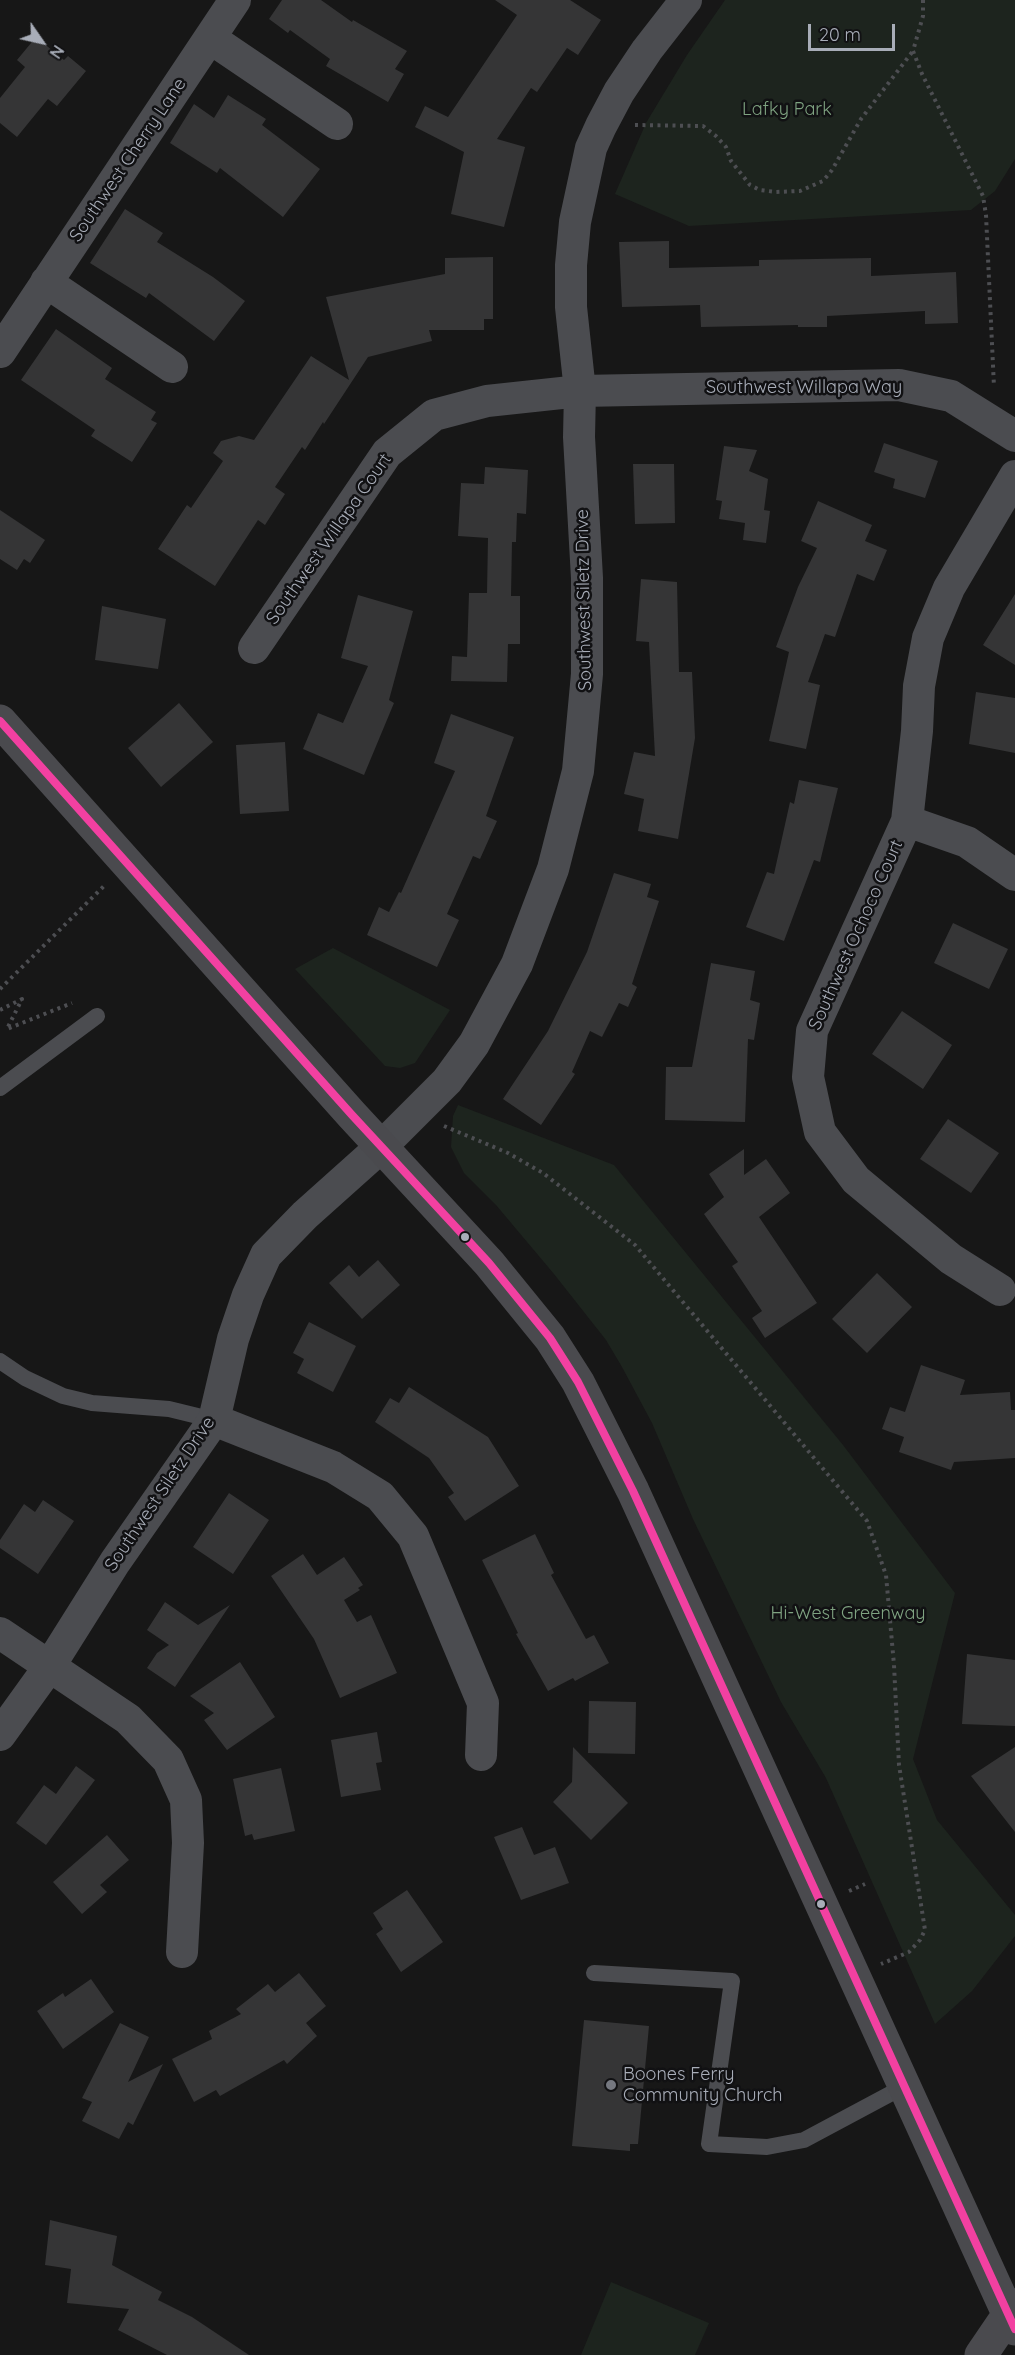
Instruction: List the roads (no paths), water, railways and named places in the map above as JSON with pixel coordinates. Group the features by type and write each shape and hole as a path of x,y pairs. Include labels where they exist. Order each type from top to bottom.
{"main road":[{"path":"0,721 381,1148 519,1298 550,1338 578,1382 633,1491 905,2086 1013,2316 981,2355"}],"street":[{"name":"Southwest Cherry Lane","path":"0,352 236,0"},
{"name":"Southwest Siletz Drive","path":"0,1735 49,1667 115,1562 214,1420 240,1317 266,1255 305,1215 381,1148 447,1081 474,1044 517,964 553,869 578,771 587,674 587,578 579,437 580,391 571,307 571,265 584,172 591,148 624,84 686,0"},
{"path":"210,39 337,124"},
{"path":"46,282 172,367"},
{"name":"Southwest Willapa Way","path":"580,391 899,385 951,396 1015,436"},
{"name":"Southwest Willapa Court","path":"254,648 387,453 434,415 487,401 580,391"},
{"name":"Southwest Ochoco Court","path":"1000,1290 951,1259 856,1180 820,1132 808,1077 812,1031 907,821 917,730 919,686 928,638 949,588 1015,476"},
{"path":"907,821 967,842 1015,875"},
{"path":"214,1420 333,1467 380,1496 413,1536 483,1703 481,1755"},
{"path":"0,1633 128,1719 168,1760 186,1800 188,1843 182,1952"}],"lane":[{"path":"0,1088 97,1016"},
{"path":"0,1361 25,1378 63,1396 92,1403 169,1408 214,1420"},
{"path":"594,1973 732,1981 709,2144 766,2147 804,2140 905,2086"}],"place":[{"name":"Boones Ferry Community Church","path":"611,2085"}],"park label":[{"name":"Lafky Park","path":"787,110"},
{"name":"Hi-West Greenway","path":"848,1614"}]}
